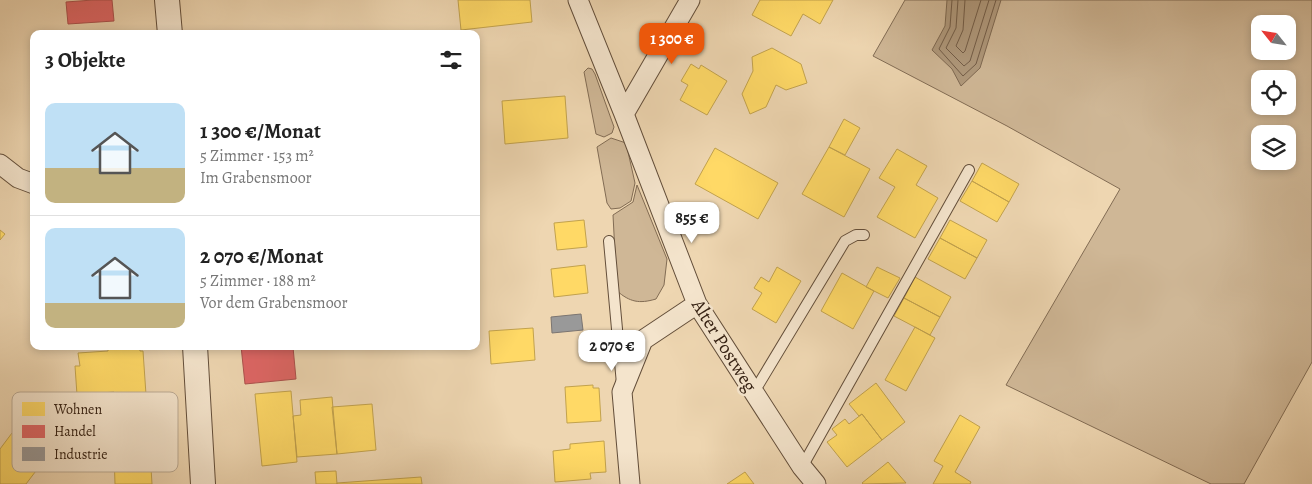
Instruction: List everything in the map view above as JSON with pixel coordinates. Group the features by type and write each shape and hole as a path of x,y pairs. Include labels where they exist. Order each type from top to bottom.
{"street":[{"path":"167,0 170,30"},
{"name":"Alter Postweg","path":"578,0 697,304 802,467 816,484"},
{"path":"624,114 690,0"},
{"path":"0,164 18,178 30,182"},
{"path":"630,484 622,392 643,340 697,304"},
{"path":"195,350 204,484"}],"lane":[{"path":"802,467 969,170"},
{"path":"754,392 845,241 856,235 864,235"},
{"path":"609,241 622,392"}],"shaded area":[{"path":"905,0 1312,0 1312,362 1244,484 1211,484 1006,385 1120,189 1007,126 873,56"},
{"path":"588,68 592,69 595,74 614,127 612,133 604,137 596,134 584,72"},
{"path":"611,138 626,143 635,183 631,201 620,208 611,209 607,203 597,147"},
{"path":"637,185 667,259 664,285 656,299 645,301 631,300 617,291 613,215 633,202"}],"water":[{"path":"947,0 1001,0 980,68 961,86 952,69 932,50 945,26"}],"building: Wohnen":[{"path":"458,0 530,0 532,22 461,30"},
{"path":"760,0 833,0 820,24 803,14 791,36 752,15"},
{"path":"772,48 801,64 807,83 786,90 776,85 766,107 750,114 742,94 753,71 752,57"},
{"path":"691,64 699,69 701,65 727,81 707,115 680,100 688,85 681,81"},
{"path":"565,96 568,138 505,144 502,101"},
{"path":"844,119 860,128 845,155 829,147"},
{"path":"829,147 870,169 844,217 802,194"},
{"path":"715,148 778,183 758,219 695,184"},
{"path":"897,149 927,166 916,185 938,198 915,238 877,217 895,187 879,178"},
{"path":"982,163 1019,184 1009,202 972,181"},
{"path":"972,181 1009,202 997,222 960,201"},
{"path":"584,220 587,247 557,250 554,223"},
{"path":"950,220 987,240 977,258 940,238"},
{"path":"0,230 5,234 0,240"},
{"path":"940,238 977,258 965,279 928,259"},
{"path":"585,265 588,293 554,297 551,269"},
{"path":"777,267 801,281 776,323 752,309 762,293 754,288 761,277 769,282"},
{"path":"877,267 900,278 888,298 866,287"},
{"path":"842,273 874,291 853,329 821,311"},
{"path":"915,277 951,297 940,317 904,298"},
{"path":"904,298 940,317 930,335 894,316"},
{"path":"915,327 935,338 906,391 885,380"},
{"path":"533,328 535,360 491,364 489,331"},
{"path":"143,351 146,392 77,392 75,366 80,366 78,353"},
{"path":"876,383 905,422 882,440 862,414 859,416 849,404"},
{"path":"593,385 593,388 599,388 601,421 567,423 565,387"},
{"path":"291,391 297,462 262,466 255,394"},
{"path":"332,397 337,454 297,457 293,416 301,415 300,400"},
{"path":"372,404 376,450 337,454 332,407"},
{"path":"862,414 882,440 847,467 827,442 837,435 832,429 845,419 849,424"},
{"path":"960,415 980,427 955,472 971,482 970,484 933,484 943,466 934,461"},
{"path":"12,433 12,472 35,472 26,484 0,484 0,449"},
{"path":"604,441 606,472 590,473 591,479 555,482 553,451 570,449 570,444"},
{"path":"888,462 906,483 862,483"},
{"path":"336,471 337,484 316,484 315,472"},
{"path":"115,472 151,472 152,484 115,484"},
{"path":"745,472 754,484 727,484"},
{"path":"421,477 422,484 337,484 337,483"}],"building: Handel":[{"path":"112,0 114,21 68,24 66,2"},
{"path":"241,350 293,350 296,379 245,384"}],"building: Industrie":[{"path":"581,314 583,330 552,333 551,317"}]}
